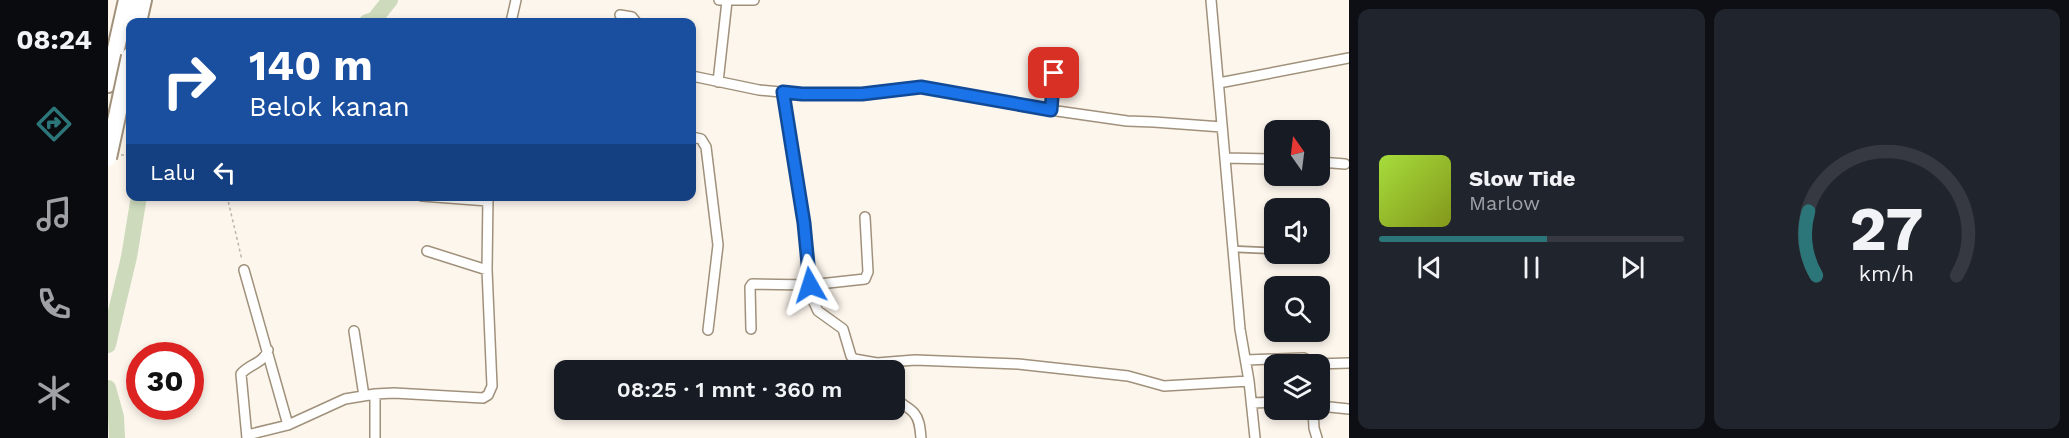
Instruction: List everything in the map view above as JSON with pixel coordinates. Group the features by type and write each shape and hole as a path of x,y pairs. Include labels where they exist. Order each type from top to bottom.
{"highway":[{"path":"108,84 127,0"},
{"path":"139,18 143,0"},
{"path":"108,158 126,75"}],"street":[{"path":"512,18 516,0"},
{"path":"719,0 754,0"},
{"path":"1211,0 1239,329 1246,360 1255,438"},
{"path":"718,82 727,1"},
{"path":"620,15 633,18"},
{"path":"1051,110 1055,54"},
{"path":"1219,83 1349,58"},
{"path":"696,77 759,90 802,94 862,94 921,87 1127,122 1222,128"},
{"path":"783,92 804,223 814,305 818,311 843,329 851,356 860,360"},
{"path":"696,138 701,140 706,147 718,244 708,330"},
{"path":"1225,158 1264,159"},
{"path":"1330,163 1345,164"},
{"path":"268,350 262,360 243,370 241,374 247,437 288,425 345,399 394,393 483,398 488,395 492,386 487,270 488,201"},
{"path":"751,329 750,287 752,284 810,285 865,279 868,272 865,217"},
{"path":"427,251 487,270"},
{"path":"244,270 288,425"},
{"path":"354,331 364,396"},
{"path":"1246,360 1304,358 1316,364 1349,363"},
{"path":"905,361 1018,364 1128,376 1164,386 1249,381"},
{"path":"375,394 375,438"},
{"path":"1252,403 1264,402"},
{"path":"905,407 915,414 919,421 921,438"},
{"path":"1330,407 1349,409"},
{"path":"1314,420 1317,438"}],"lane":[{"path":"1233,249 1264,250"}],"path":[{"path":"228,201 244,270"}],"waterway":[{"path":"376,18 390,0"},
{"path":"108,345 129,257 138,201"},
{"path":"108,388 116,417 117,438"}],"route":[{"path":"810,285 804,223 783,92 862,94 921,87 1051,110 1054,73"}]}
